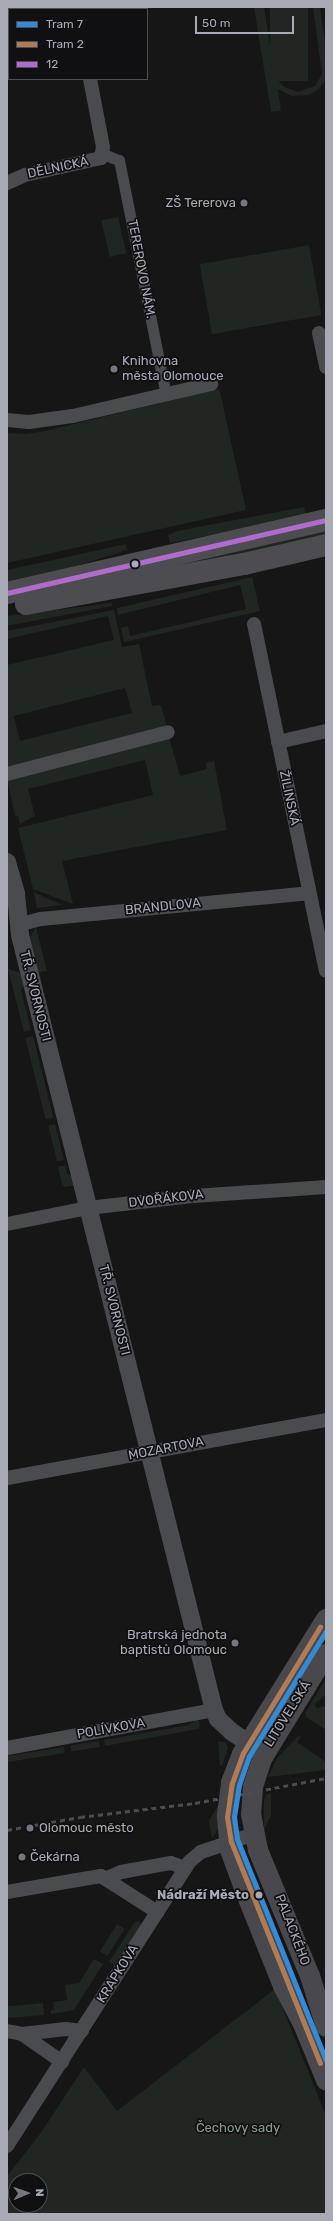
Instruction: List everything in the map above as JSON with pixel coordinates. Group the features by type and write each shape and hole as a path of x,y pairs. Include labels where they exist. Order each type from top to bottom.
{"main road":[{"path":"7,593 326,520"},
{"path":"7,608 244,564 326,545"},
{"name":"LITOVELSKÁ","path":"254,1834 252,1793 256,1749 326,1619"},
{"name":"LITOVELSKÁ","path":"228,1842 227,1818 231,1783 326,1654"},
{"name":"PALACKÉHO","path":"254,1834 322,1996 326,2027"},
{"path":"228,1842 276,1968 303,2024 326,2080"}],"street":[{"name":"DĚLNICKÁ","path":"7,183 25,175 96,160 103,154 90,80"},
{"name":"TEREROVO NÁM.","path":"103,154 119,160 166,394"},
{"path":"319,333 326,367"},
{"path":"7,420 29,422 73,416 211,384"},
{"name":"ŽILINSKÁ","path":"254,624 309,893 322,938 326,971"},
{"path":"278,742 326,731"},
{"path":"7,774 168,732"},
{"name":"TŘ. SVORNOSTI","path":"7,862 16,894 18,925 214,1710 220,1721 256,1749"},
{"name":"BRANDLOVA","path":"18,925 41,919 309,893"},
{"path":"7,896 18,925"},
{"name":"DVOŘÁKOVA","path":"7,1224 88,1208 233,1192 326,1187"},
{"name":"MOZARTOVA","path":"7,1478 326,1420"},
{"name":"POLÍVKOVA","path":"7,1748 214,1710"},
{"name":"KRAPKOVA","path":"7,2146 185,1868 201,1852 254,1834"},
{"path":"107,1878 121,1872 171,1863 185,1868"},
{"path":"7,1892 94,1876 107,1878 157,1912"},
{"path":"7,2031 22,2034 66,2029 82,2030"},
{"path":"22,2034 62,2062"}],"green space":[{"path":"254,7 264,7 275,77 284,87 298,92 315,86 322,74 313,7 320,7 326,50 326,79 318,90 309,95 292,96 278,89 281,111 271,112"},
{"path":"270,7 308,7 308,81 270,81"},
{"path":"118,217 126,253 110,257 101,221"},
{"path":"309,245 321,315 212,334 200,264"},
{"path":"218,389 220,392 246,510 7,563 7,433 26,434 45,431"},
{"path":"304,507 306,516 170,543 168,535 177,531"},
{"path":"326,528 326,535 300,544 90,582"},
{"path":"126,544 127,550 54,573 7,583 7,570"},
{"path":"252,577 260,611 124,642 121,628 128,626 130,636 246,609 240,585 118,615 117,608"},
{"path":"112,603 112,606 7,626 7,616"},
{"path":"114,610 122,647 139,644 152,706 161,705 167,727 7,767 7,665 114,640 108,616 7,639 7,631","holes":["125,688 132,713 20,741 14,716"]},
{"path":"169,737 180,776 207,769 206,763 214,761 227,830 62,861 73,904 33,889 18,828 153,795 145,760 28,789 35,816 20,824 18,816 15,816 7,779"},
{"path":"34,892 62,905 37,908"},
{"path":"36,927 47,971 37,973 30,937"},
{"path":"8,969 21,973 25,985 21,990 31,1030 24,1032"},
{"path":"33,1036 53,1118 46,1119 25,1038"},
{"path":"55,1124 64,1160 57,1162 48,1126"},
{"path":"65,1165 67,1174 74,1177 76,1185 65,1187 62,1184 58,1167"},
{"path":"326,1679 326,1694 315,1704 316,1708 326,1706 326,1730 306,1717 305,1713"},
{"path":"198,1718 200,1725 198,1729 105,1746 104,1740 189,1725"},
{"path":"298,1736 301,1737 297,1742 326,1762 326,1770 268,1777 277,1758"},
{"path":"99,1741 100,1747 71,1751 70,1746"},
{"path":"218,1741 225,1742 228,1748 222,1766 220,1765"},
{"path":"64,1747 65,1753 8,1762 7,1756"},
{"path":"271,1793 271,1815 264,1830 264,1800 266,1795"},
{"path":"218,1805 218,1829 212,1839 209,1821"},
{"path":"138,1921 142,1924 115,1966 109,1962 134,1923"},
{"path":"117,1924 125,1929 108,1956 100,1951"},
{"path":"94,1959 103,1964 74,2010 51,2014 51,2010 54,2010 53,2002 67,2000 65,1985 79,1983"},
{"name":"Čechovy sady","path":"275,1989 326,2116 326,2214 7,2214 8,2175 8,2213 48,2213 48,2173 9,2173 40,2134 84,2067 117,2111"},
{"path":"43,2003 44,2015 8,2018 7,2006"}],"railway":[{"path":"7,1830 80,1817 195,1803 326,1778"}],"tram line":[{"name":"2","path":"320,1627 243,1753 232,1783 227,1817 231,1842 320,2063"},
{"name":"7","path":"326,1631 249,1756 239,1785 234,1817 237,1839 326,2060"}],"transit line":[{"name":"12","path":"7,593 326,520"}],"place":[{"name":"ZŠ Tererova","path":"244,203"},
{"name":"Knihovna města Olomouce","path":"114,369"},
{"name":"Bratrská jednota baptistů Olomouc","path":"235,1643"},
{"name":"Olomouc město","path":"30,1828"},
{"name":"Čekárna","path":"22,1857"},
{"name":"Nádraží Město","path":"259,1895"}]}
